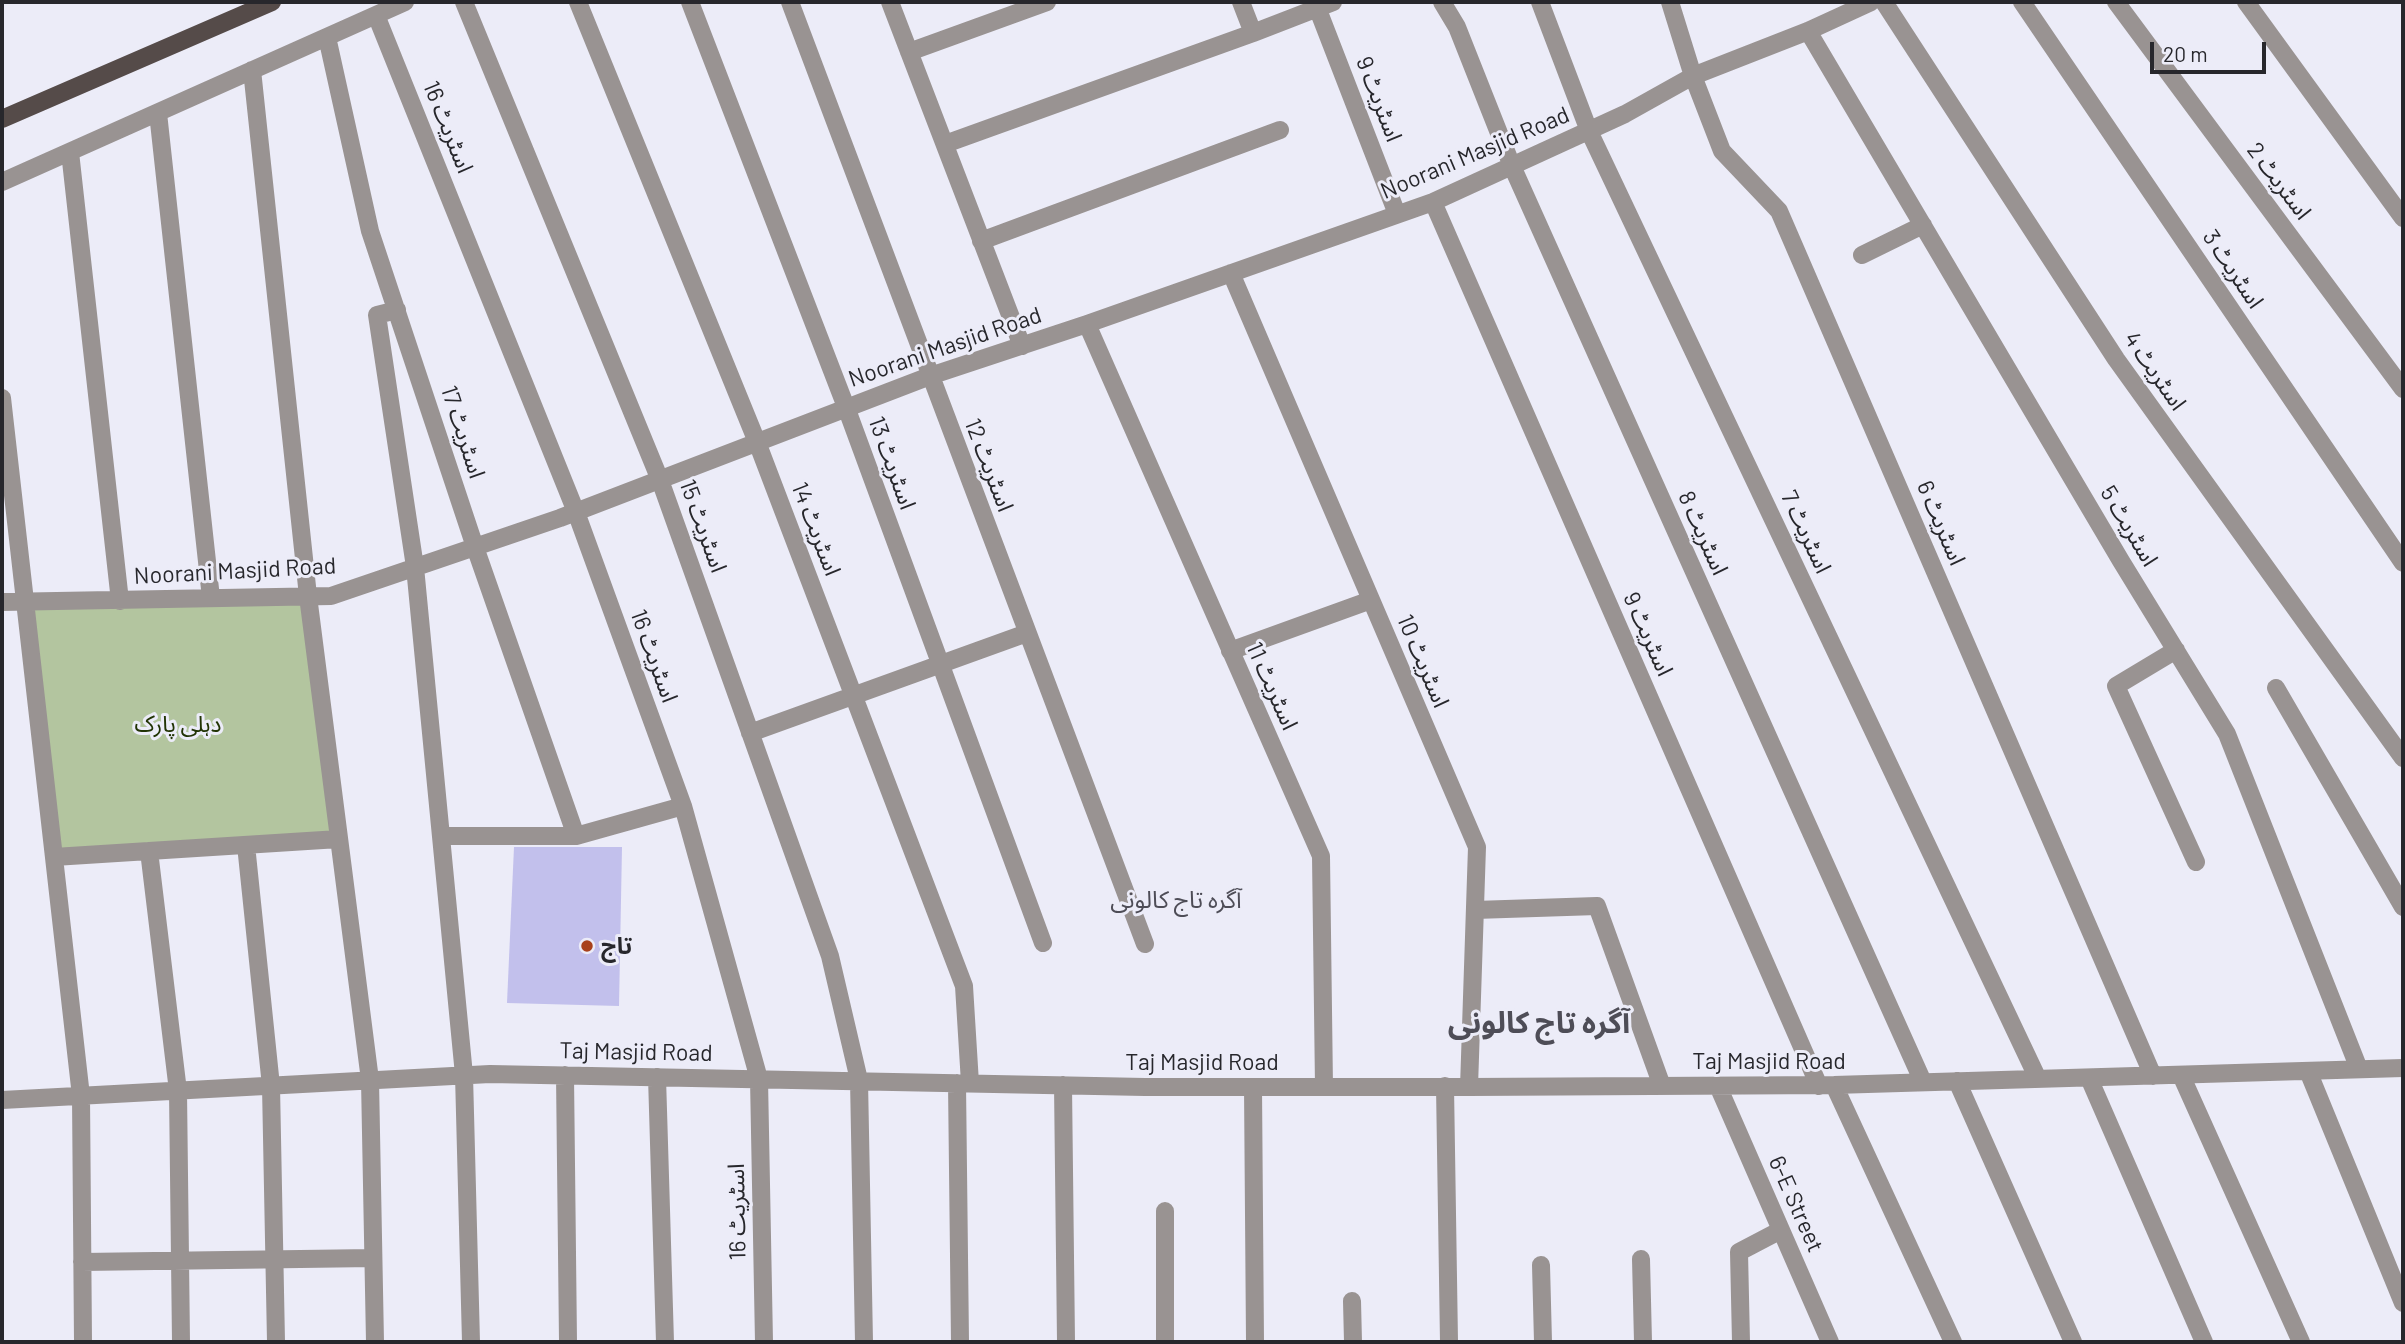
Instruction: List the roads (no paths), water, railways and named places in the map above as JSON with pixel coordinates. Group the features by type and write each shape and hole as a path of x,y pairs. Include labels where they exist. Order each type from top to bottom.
{"main road":[{"path":"2,119 272,2"}],"street":[{"path":"2,182 405,2"},
{"name":"اسٹریٹ 15","path":"464,2 660,480 830,956 859,1080 864,1342"},
{"name":"اسٹریٹ 14","path":"578,2 757,442 964,986 960,1342"},
{"name":"اسٹریٹ 13","path":"690,2 846,407 1043,943"},
{"name":"اسٹریٹ 12","path":"789,2 1145,944"},
{"path":"890,2 1022,346"},
{"path":"909,52 1047,2"},
{"path":"1241,2 1253,33"},
{"name":"اسٹریٹ 8","path":"1442,2 1457,27 1512,166 1923,1082"},
{"name":"اسٹریٹ 7","path":"1540,2 1589,131 2038,1079"},
{"name":"اسٹریٹ 6","path":"1670,2 1693,76 1722,151 1779,211 2153,1076"},
{"name":"Noorani Masjid Road","path":"2,602 331,596 576,512 930,376 1087,324 1433,202 1625,114 1693,76 1808,31 1871,2"},
{"name":"اسٹریٹ 4","path":"1884,2 2116,359 2403,758"},
{"name":"اسٹریٹ 3","path":"2022,2 2403,563"},
{"name":"اسٹریٹ 2","path":"2116,2 2403,389"},
{"path":"2246,2 2403,218"},
{"path":"945,144 1253,33 1322,4"},
{"name":"اسٹریٹ 9","path":"1322,4 1397,214"},
{"name":"اسٹریٹ 16","path":"376,15 576,512 682,806 759,1079 764,1342"},
{"name":"اسٹریٹ 5","path":"1808,31 2227,734 2359,1069"},
{"name":"اسٹریٹ 17","path":"327,37 370,231 475,547 576,836"},
{"path":"252,70 308,596 370,1080 375,1342"},
{"path":"158,113 211,598"},
{"path":"981,241 1280,130"},
{"path":"70,152 120,601"},
{"name":"اسٹریٹ 9","path":"1433,202 1826,1086 1953,1342"},
{"path":"1862,255 1923,225"},
{"name":"اسٹریٹ 10","path":"1231,274 1477,847 1469,1087"},
{"path":"397,310 377,315 415,567 464,1075 471,1342"},
{"name":"اسٹریٹ 11","path":"1087,324 1321,856 1324,1087"},
{"path":"2,398 81,1096 83,1342"},
{"path":"1230,651 1371,600"},
{"path":"750,733 1027,633"},
{"path":"2176,650 2116,686 2196,862"},
{"path":"2276,688 2403,906"},
{"path":"441,836 576,836 682,806"},
{"path":"54,857 339,839"},
{"path":"246,845 271,1086 276,1342"},
{"path":"149,851 178,1091 181,1342"},
{"path":"1475,909 1597,906 1662,1086"},
{"name":"Taj Masjid Road","path":"2,1100 464,1075 1253,1087 1826,1086 2403,1068"},
{"path":"2308,1071 2403,1303"},
{"path":"565,1075 568,1342"},
{"path":"2181,1075 2301,1342"},
{"path":"657,1077 665,1342"},
{"path":"2089,1078 2204,1342"},
{"path":"1957,1082 2073,1342"},
{"path":"1063,1085 1066,1342"},
{"path":"1445,1086 1449,1342"},
{"name":"6-E Street","path":"1718,1086 1830,1342"},
{"path":"1253,1087 1255,1342"},
{"path":"1166,1211 1166,1342"},
{"path":"1741,1342 1740,1252 1781,1230"},
{"path":"82,1262 373,1258"},
{"path":"1641,1259 1643,1342"},
{"path":"1541,1265 1543,1342"},
{"path":"1352,1301 1353,1342"}],"place":[{"name":"تاج","path":"587,946"}],"district":[{"name":"آگرہ تاج کالونی","path":"1176,900"},
{"name":"آگرہ تاج کالونی","path":"1539,1023"}],"park label":[{"name":"دہلی پارک","path":"178,724"}]}
